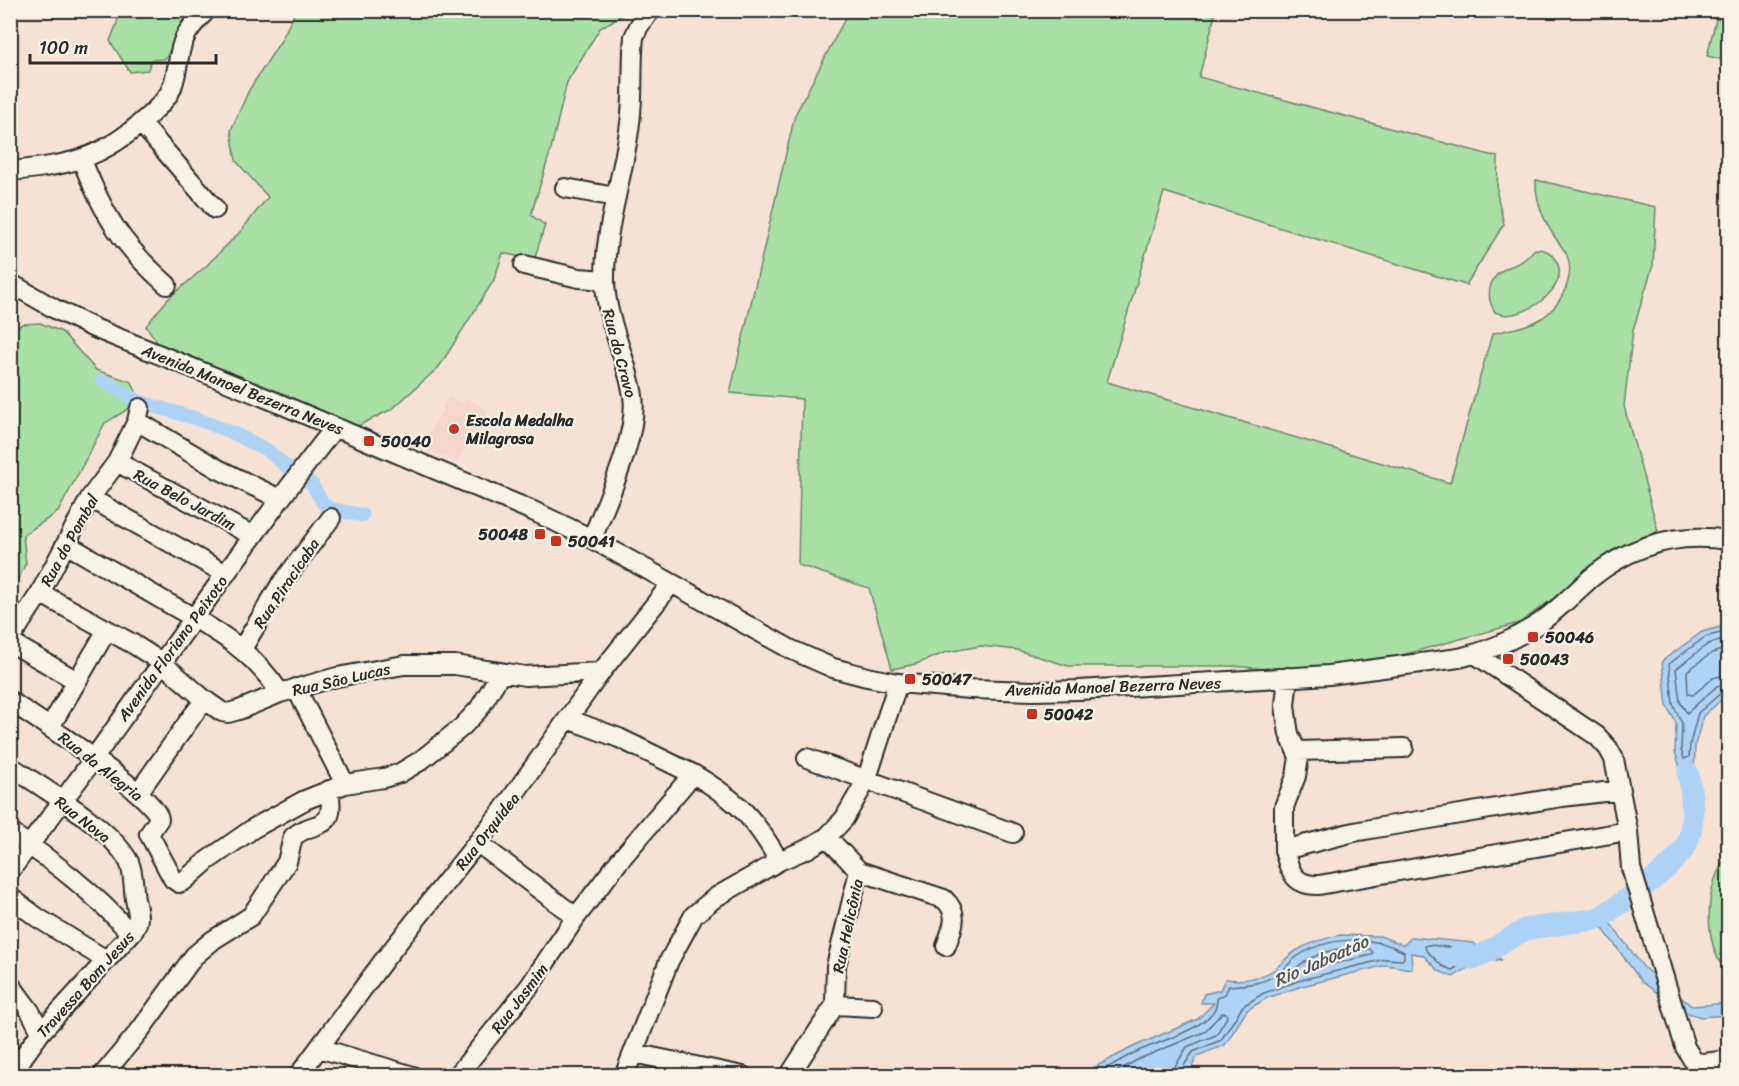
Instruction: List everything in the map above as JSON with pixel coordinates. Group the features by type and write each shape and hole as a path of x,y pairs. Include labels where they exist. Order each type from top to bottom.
{"street":[{"path":"10,171 82,160 111,146 141,123 169,93 175,79 181,45 188,31 207,10"},
{"name":"Rua do Cravo","path":"592,539 623,455 634,412 633,396 606,302 605,280 607,249 630,124 634,37 651,10"},
{"path":"141,123 215,209"},
{"path":"82,160 94,192 115,229 141,260 167,285"},
{"path":"565,189 616,197"},
{"path":"524,265 579,278 605,280"},
{"name":"Avenida Manoel Bezerra Neves","path":"10,283 94,328 522,506 592,539 792,650 833,668 898,683 1033,692 1329,675 1475,654 1512,640 1537,624 1594,576 1625,555 1648,544 1677,538 1708,537 1728,540"},
{"name":"Rua do Pombal","path":"10,640 40,593 90,498 117,462 139,414 218,469 280,499"},
{"name":"Avenida Floriano Peixoto","path":"10,871 94,759 161,662 280,499 335,427"},
{"name":"Rua Belo Jardim","path":"117,462 253,536"},
{"path":"90,498 226,574"},
{"name":"Rua Piracicaba","path":"242,649 279,587 331,518"},
{"path":"66,544 223,635 242,649 270,678 288,691 337,787 327,820 293,837 288,862 251,916 213,940 194,956 141,1029 102,1076"},
{"name":"Rua Orquidea","path":"298,1076 384,960 529,776 601,672 671,584"},
{"path":"40,593 161,662 205,700 138,793"},
{"path":"50,727 106,630"},
{"path":"10,640 77,681"},
{"path":"1475,654 1597,736 1608,748 1614,759 1621,790 1631,868 1686,1047 1694,1062 1728,1060"},
{"name":"Rua São Lucas","path":"205,700 222,712 228,713 288,691 347,674 404,665 455,665 501,673 546,676 601,672"},
{"path":"337,787 400,773 420,761 462,728 478,709 501,673"},
{"path":"1288,677 1287,721 1289,734 1298,751 1298,765 1284,807 1284,850 1296,880 1310,886 1320,885 1628,831"},
{"path":"624,1076 669,961 694,915 716,897 827,837 844,819 866,781 898,683"},
{"name":"Rua da Alegria","path":"10,701 94,759 154,807 159,815 157,822 149,832 150,837 173,879 179,883 254,828 305,800 337,787"},
{"path":"568,719 637,746 718,789 749,815 779,861"},
{"path":"1298,751 1404,748"},
{"path":"807,759 1013,833"},
{"name":"Rua Nova","path":"10,766 109,838 129,863 133,874 134,928"},
{"name":"Rua Jasmim","path":"457,1076 529,987 576,917 620,860 693,774"},
{"path":"1284,850 1382,826 1552,798 1621,790"},
{"path":"10,832 134,928"},
{"path":"827,837 859,871 944,899 953,908 954,913 954,921 946,946"},
{"path":"478,843 576,917"},
{"name":"Rua Helicônia","path":"835,1005 836,966 859,871"},
{"path":"10,897 38,918 105,960"},
{"name":"Travessa Bom Jesus","path":"14,1076 23,1057 41,1032 134,928"},
{"path":"10,984 30,1011 41,1032"},
{"path":"789,1076 835,1005 873,1007"},
{"path":"319,1048 413,1076"},
{"path":"633,1053 743,1076"}],"shaded area":[{"name":"Escola Medalha Milagrosa","path":"448,398 462,403 467,398 488,411 456,462 422,448"}],"green space":[{"path":"119,11 200,11 182,21 179,34 165,59 151,60 148,70 130,72 110,41"},
{"path":"296,11 630,11 600,28 567,82 551,149 531,215 545,225 534,260 503,253 494,280 439,367 392,409 358,426 289,401 160,346 146,326 167,300 240,232 268,197 236,161 231,130 249,90 280,42"},
{"path":"849,11 1216,11 1199,77 1498,157 1497,194 1504,224 1466,285 1164,192 1107,382 1450,483 1492,334 1541,319 1556,304 1567,286 1569,265 1567,255 1543,216 1538,202 1536,180 1656,207 1653,265 1633,330 1624,406 1658,531 1594,570 1519,623 1329,675 1233,666 1068,666 1017,650 981,646 947,652 916,664 892,669 869,588 798,565 802,399 730,393 795,115"},
{"path":"1716,19 1728,22 1728,40 1724,60 1707,56"},
{"path":"1535,249 1544,250 1555,259 1559,270 1558,280 1542,300 1530,308 1506,315 1495,312 1489,295 1494,279 1503,270 1522,261"},
{"path":"40,323 62,332 96,370 132,382 140,402 105,423 58,512 23,535 26,563 11,592 10,351 16,350 11,340 11,331 22,324"},
{"path":"1728,855 1728,974 1714,948 1709,915 1714,881"}],"water":[{"path":"1728,625 1728,696 1703,716 1695,745 1693,806 1675,752 1676,723 1667,706 1662,661 1702,632"},
{"path":"1604,915 1644,968 1692,1006 1728,1003 1728,1015 1701,1017 1682,1011 1641,981 1596,919"},
{"path":"1340,935 1380,936 1404,945 1412,937 1473,943 1502,960 1481,960 1453,977 1439,971 1423,955 1411,953 1412,969 1386,965 1302,986 1267,998 1247,1010 1225,1045 1197,1056 1190,1072 1179,1076 1080,1075 1133,1047 1198,1019 1214,1003 1201,1003 1204,994 1220,990 1225,979 1237,980 1263,975 1275,969 1301,948"}],"waterway":[{"path":"102,380 140,402 194,418 231,432 267,450 288,468 311,483 323,503 330,509 362,515"},
{"name":"Rio Jaboatão","path":"1457,956 1475,959 1526,929 1596,919 1652,880 1685,848 1689,838 1692,806 1688,773"}],"place":[{"name":"Escola Medalha Milagrosa","path":"454,429"},
{"name":"50040","path":"369,441"},
{"name":"50048","path":"540,534"},
{"name":"50041","path":"556,541"},
{"name":"50046","path":"1533,637"},
{"name":"50043","path":"1508,659"},
{"name":"50047","path":"910,679"},
{"name":"50042","path":"1032,714"}]}
